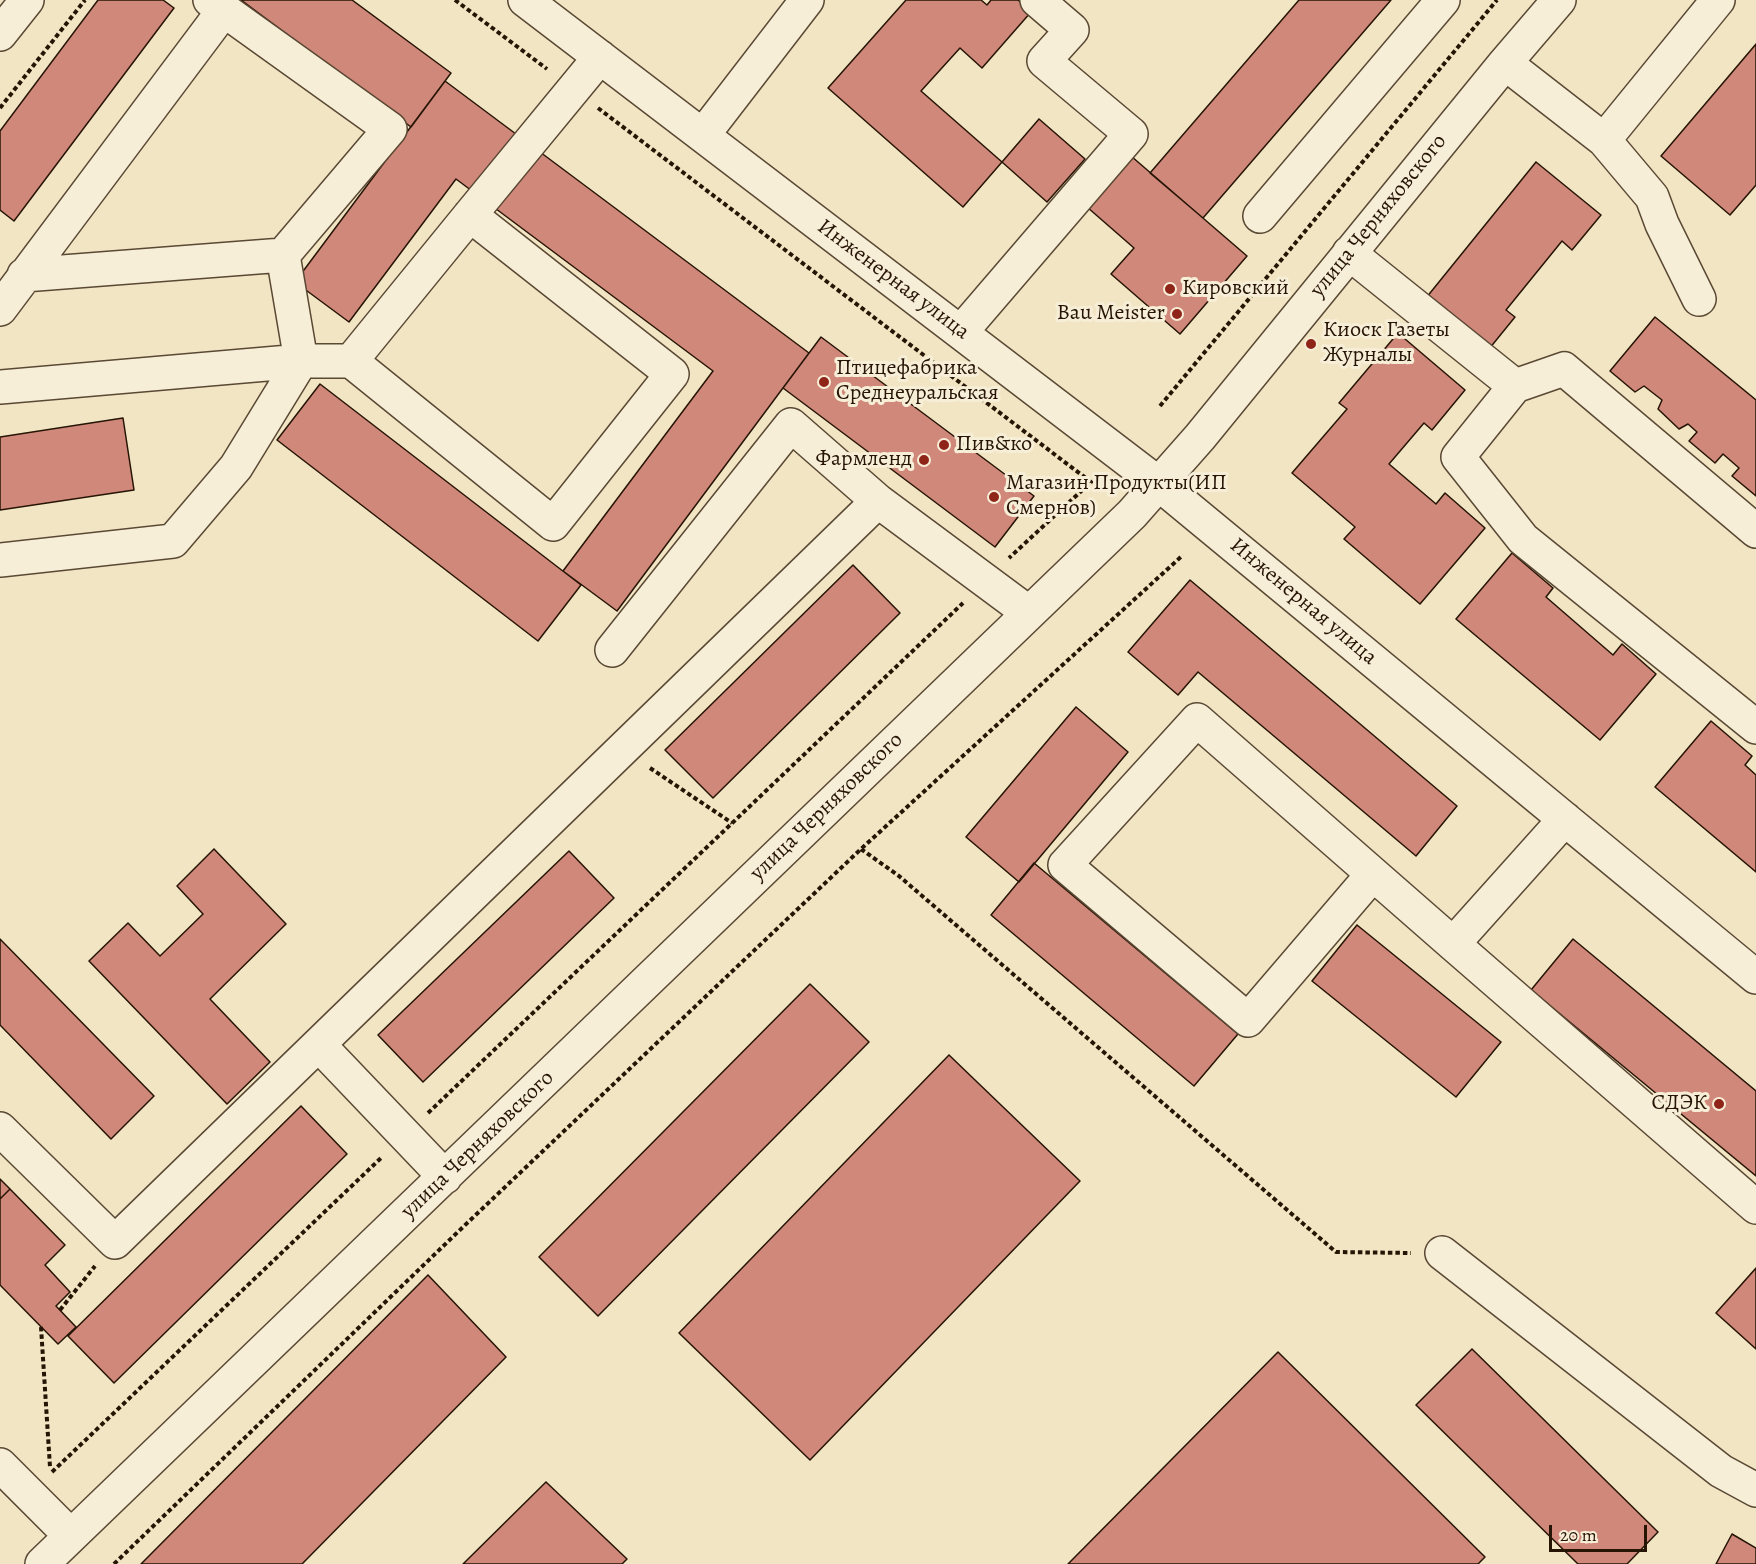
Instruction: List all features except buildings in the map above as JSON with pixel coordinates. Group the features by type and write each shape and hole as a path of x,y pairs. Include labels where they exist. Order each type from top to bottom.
{"street":[{"name":"Инженерная улица","path":"525,0 1159,484 1756,977"},
{"path":"703,135 807,0"},
{"path":"962,332 1131,134 1044,61 1072,30 1037,0"},
{"path":"1260,216 1443,0"},
{"name":"улица Черняховского","path":"42,1564 1132,514 1504,63 1559,0"},
{"path":"1604,140 1718,0"},
{"path":"0,34 24,1"},
{"path":"0,309 24,275 217,5 390,129 283,255 24,275"},
{"path":"351,361 600,57"},
{"path":"1504,63 1604,140 1652,197 1662,225 1700,299"},
{"path":"0,387 301,361 351,361 553,524 672,374 470,215"},
{"path":"1349,253 1515,386"},
{"path":"0,560 173,541 236,467 301,361 283,255"},
{"path":"1756,531 1564,369 1515,386 1458,457 1522,539 1756,727"},
{"path":"612,650 791,425 878,501 1029,613"},
{"path":"0,1129 115,1242 878,501"},
{"path":"1374,874 1248,1020 1065,865 1197,720 1374,874 1756,1208"},
{"path":"1453,944 1565,819"},
{"path":"319,1045 445,1177"},
{"path":"1442,1253 1721,1471 1756,1490"},
{"path":"0,1465 71,1536"}],"path":[{"path":"0,108 85,0"},
{"path":"41,1327 50,1474 1091,482 455,0"},
{"path":"1160,406 1497,0"},
{"path":"114,1564 471,1219 861,849 1183,555"},
{"path":"622,750 732,823"},
{"path":"861,849 899,876 1336,1252 1442,1253"},
{"path":"60,1310 115,1242"}],"place":[{"name":"Кировский","path":"1170,289"},
{"name":"Bau Meister","path":"1177,314"},
{"name":"Киоск Газеты Журналы","path":"1311,344"},
{"name":"Птицефабрика Среднеуральская","path":"824,382"},
{"name":"Пив&ко","path":"944,445"},
{"name":"Фармленд","path":"924,460"},
{"name":"Магазин Продукты(ИП Смернов)","path":"994,497"},
{"name":"СДЭК","path":"1719,1104"}]}
